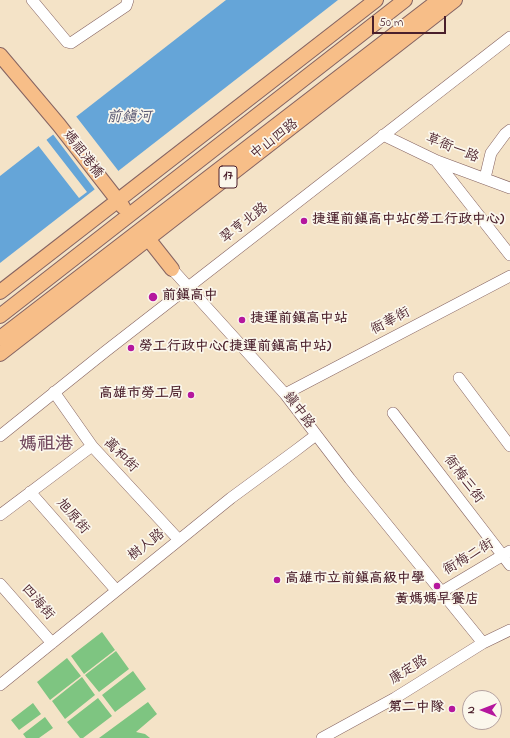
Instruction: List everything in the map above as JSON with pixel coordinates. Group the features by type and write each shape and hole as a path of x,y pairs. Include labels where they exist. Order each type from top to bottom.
{"main road":[{"path":"0,292 376,0"},
{"name":"17","path":"0,316 405,0"},
{"name":"中山四路","path":"0,354 144,234 439,0"},
{"name":"中山四路","path":"0,338 144,234 455,0"},
{"name":"媽祖港橋","path":"0,55 59,125 106,185"},
{"name":"鎮中路","path":"106,185 172,269"}],"street":[{"path":"32,0 67,42 71,43 126,6 128,0"},
{"name":"翠亨北路","path":"0,436 54,392 510,37"},
{"path":"485,178 491,153 505,134 510,130"},
{"name":"草衙一路","path":"383,135 437,161 510,188"},
{"path":"437,161 510,255"},
{"name":"鎮中路","path":"172,269 285,394 483,643"},
{"name":"衙華街","path":"285,394 510,276"},
{"path":"459,378 510,446"},
{"path":"54,392 92,446"},
{"name":"衙梅三街","path":"393,413 506,553 510,565"},
{"name":"樹人路","path":"0,685 231,498 296,451 316,434"},
{"name":"萬和街","path":"30,492 92,446 179,540"},
{"path":"0,515 30,492"},
{"name":"旭原街","path":"30,492 116,590"},
{"name":"衙梅二街","path":"443,591 506,553"},
{"name":"四海街","path":"0,584 52,643"},
{"name":"康定路","path":"322,738 395,698 483,643 510,630"}],"green space":[{"path":"102,632 115,650 84,674 71,656"},
{"path":"116,651 129,669 99,692 85,675"},
{"path":"67,658 81,676 50,700 37,682"},
{"path":"133,671 146,689 115,712 102,695"},
{"path":"82,677 95,695 65,719 52,701"},
{"path":"98,698 112,716 83,738 80,738 67,722"},
{"path":"148,702 157,714 136,732 145,734 150,738 99,738"},
{"path":"33,703 41,714 19,730 11,720"},
{"path":"45,717 53,728 39,738 26,738 23,734"}],"water":[{"name":"前鎮河","path":"226,0 338,0 0,263 0,176"}],"pier":[{"path":"75,115 120,173 96,191 52,133"},
{"path":"45,138 87,192 79,198 37,144"}],"place":[{"name":"捷運前鎮高中站(勞工行政中心)","path":"304,221"},
{"name":"前鎮高中","path":"153,297"},
{"name":"捷運前鎮高中站","path":"242,320"},
{"name":"勞工行政中心(捷運前鎮高中站)","path":"131,348"},
{"name":"高雄市勞工局","path":"191,395"},
{"name":"高雄市立前鎮高級中學","path":"277,580"},
{"name":"黃媽媽早餐店","path":"437,586"},
{"name":"第二中隊","path":"452,709"}],"district":[{"name":"媽祖港","path":"46,446"}]}
